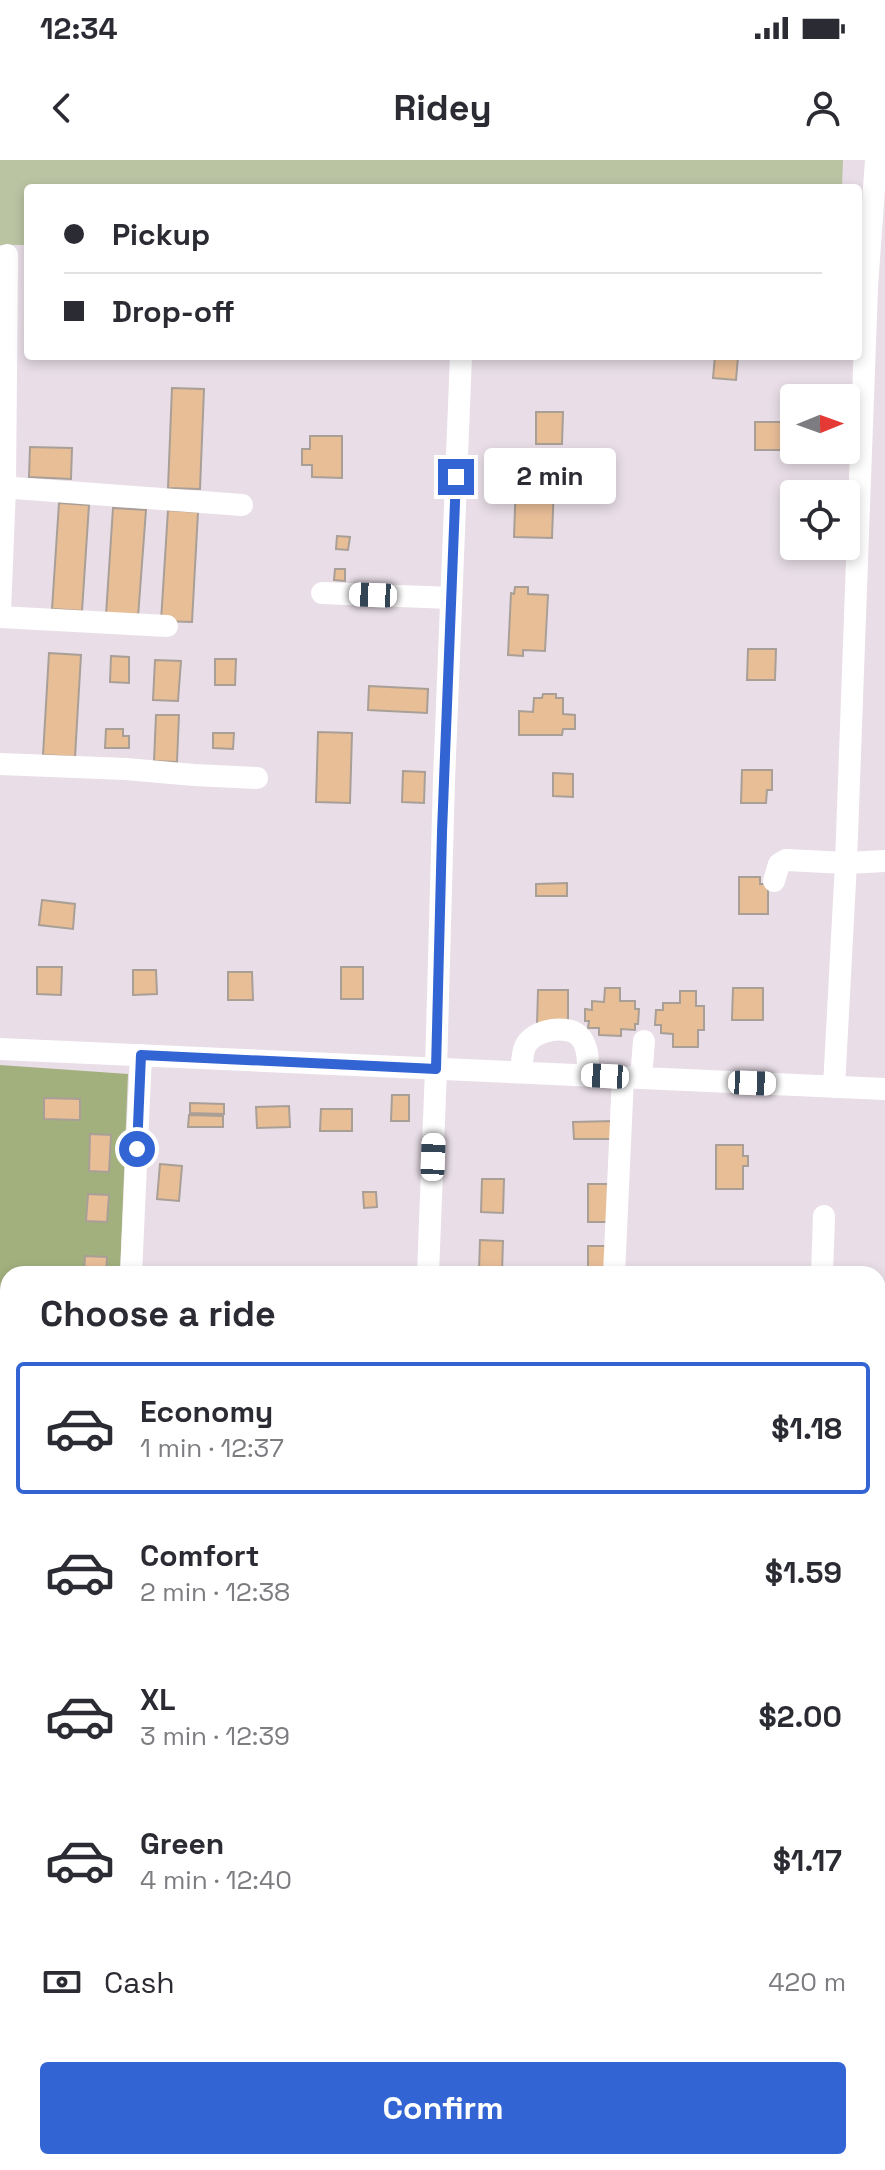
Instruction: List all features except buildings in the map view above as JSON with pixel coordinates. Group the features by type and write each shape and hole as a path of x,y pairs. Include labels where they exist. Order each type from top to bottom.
{"street":[{"path":"834,1087 876,160"},
{"path":"0,611 2,487 17,311 12,255"},
{"path":"428,1266 461,360"},
{"path":"2,487 242,505"},
{"path":"322,593 451,598"},
{"path":"0,617 167,626"},
{"path":"0,764 257,778"},
{"path":"774,881 779,864 786,860 885,861"},
{"path":"521,1072 525,1045 532,1036 554,1030 574,1031 580,1036 588,1055 588,1076"},
{"path":"615,1266 632,1078 644,1041"},
{"path":"0,1049 885,1089"},
{"path":"131,1266 141,1055"},
{"path":"822,1266 824,1216"}],"green space":[{"path":"0,160 843,160 842,184 24,184 24,245 0,245"},
{"path":"0,1065 128,1074 120,1266 0,1266"}],"route":[{"path":"137,1149 141,1055 436,1069 456,477"}]}
